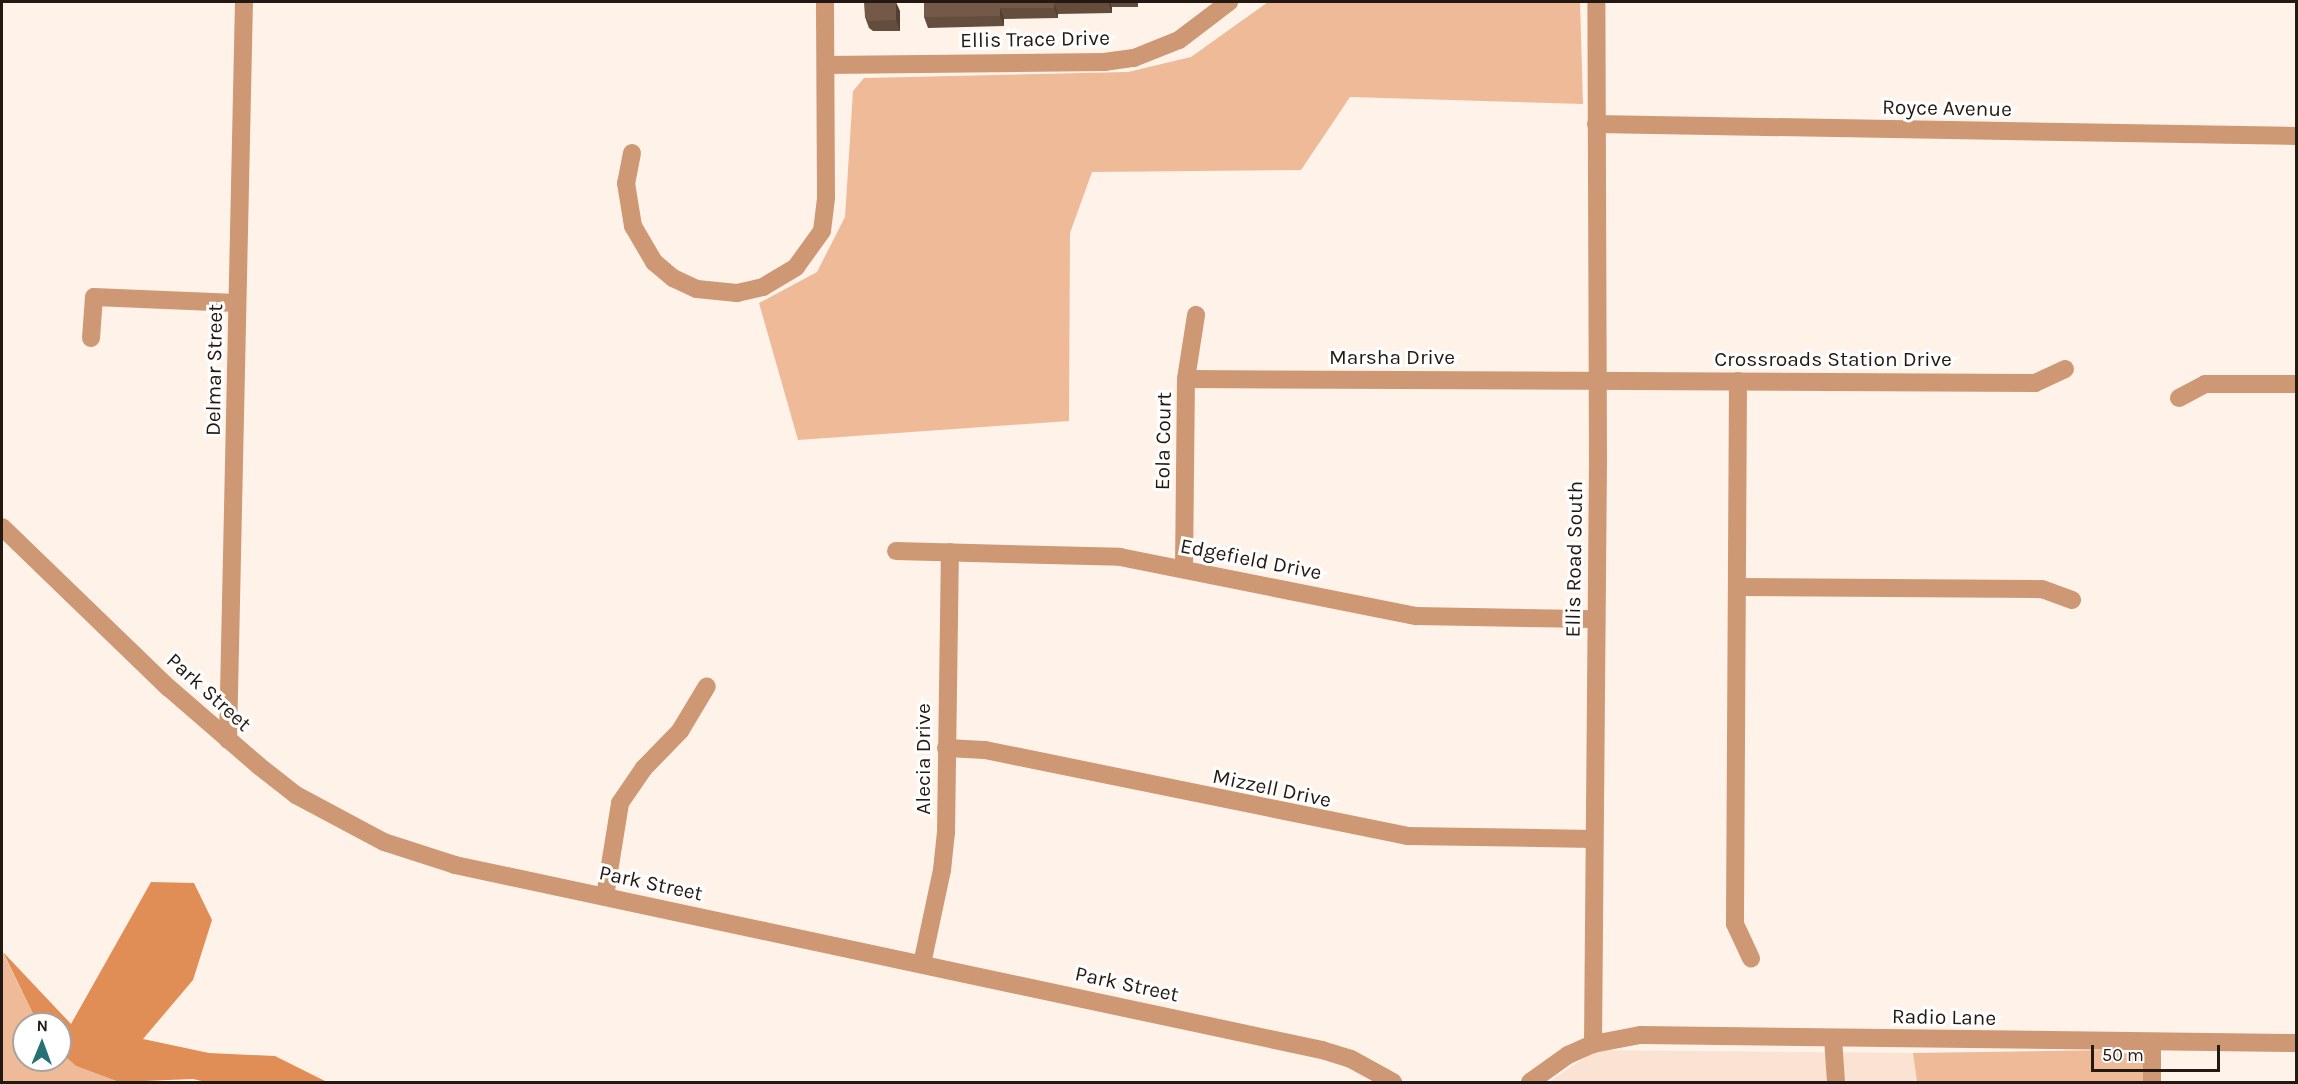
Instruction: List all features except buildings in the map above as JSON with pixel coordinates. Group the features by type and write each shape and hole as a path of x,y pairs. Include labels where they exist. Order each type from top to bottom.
{"street":[{"name":"Delmar Street","path":"228,740 244,2"},
{"path":"632,153 627,202 633,225 654,262 688,286 712,293 737,293 763,287 796,267 822,231 826,197 825,2"},
{"name":"Ellis Trace Drive","path":"826,65 1114,61 1159,50 1179,40 1229,2"},
{"name":"Ellis Road South","path":"1593,1044 1598,380 1596,2"},
{"name":"Royce Avenue","path":"1596,124 2296,136"},
{"path":"91,338 94,297 237,303"},
{"name":"Eola Court","path":"1184,568 1186,380 1196,315"},
{"name":"Crossroads Station Drive","path":"1598,380 2035,382 2065,369"},
{"name":"Marsha Drive","path":"1186,380 1598,380"},
{"path":"1738,381 1735,924 1751,959"},
{"path":"2179,398 2205,384 2296,384"},
{"name":"Park Street","path":"2,527 228,740 296,795 384,842 455,865 1322,1050 1351,1059 1393,1083"},
{"name":"Edgefield Drive","path":"896,552 1120,557 1416,616 1596,619"},
{"name":"Alecia Drive","path":"922,964 942,870 950,552"},
{"path":"1737,587 2042,589 2072,600"},
{"path":"605,896 620,802 627,788 680,731 707,686"},
{"name":"Mizzell Drive","path":"946,748 985,750 1407,836 1594,839"},
{"name":"Radio Lane","path":"1593,1044 1640,1035 2296,1043"},
{"path":"1833,1038 1836,1083"},
{"path":"2152,1042 2152,1083"},
{"path":"1530,1083 1568,1055 1593,1044"}],"shaded area":[{"path":"1268,2 1580,2 1583,104 1350,97 1301,170 1092,172 1070,233 1069,421 798,440 759,303 817,272 845,217 853,91 864,78 1128,72 1191,57"},
{"path":"151,882 194,883 212,920 193,980 143,1039 209,1053 275,1056 327,1082 206,1082 193,1079 119,1082 72,1062 72,1022"},
{"path":"2,951 32,1012 12,1012 12,1072 72,1072 72,1062 119,1082 2,1082"},
{"path":"3,952 60,1012 32,1012"},
{"path":"1596,1050 1913,1053 1917,1082 1549,1082"},
{"path":"2111,1050 2138,1056 2146,1066 2146,1082 1917,1082 1913,1053"}]}
